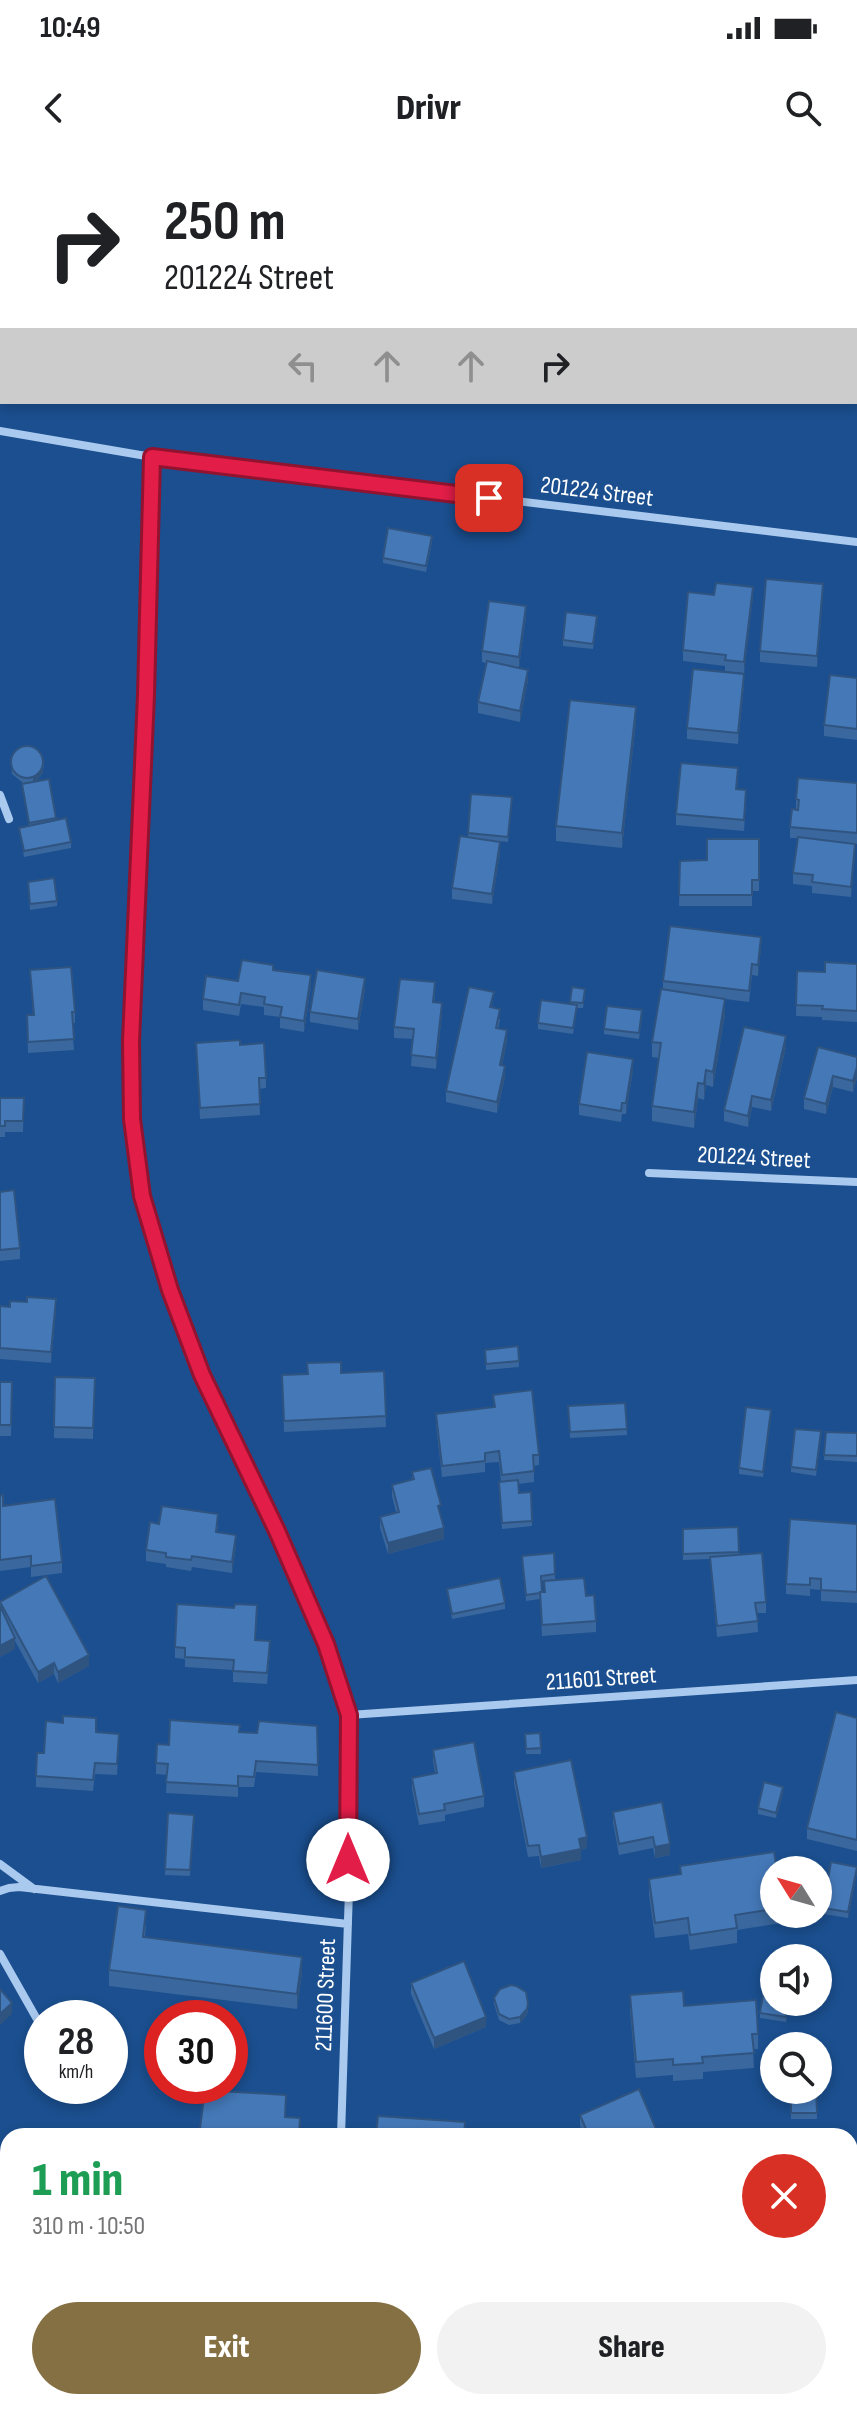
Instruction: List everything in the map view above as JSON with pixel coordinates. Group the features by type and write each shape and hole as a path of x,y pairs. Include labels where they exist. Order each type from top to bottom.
{"street":[{"name":"201224 Street","path":"0,431 152,457 857,542"},
{"name":"211600 Street","path":"152,457 146,695 131,1041 132,1119 142,1196 166,1278 202,1375 265,1503 326,1644 349,1715 348,1924 341,2128"},
{"path":"0,795 9,819"},
{"name":"201224 Street","path":"649,1173 857,1182"},
{"name":"211601 Street","path":"349,1715 857,1680"},
{"path":"0,1864 35,1889"},
{"path":"0,1891 14,1887 348,1924"},
{"path":"0,1954 26,2000"}],"building":[{"path":"388,528 432,536 426,566 383,558"},
{"path":"766,579 823,584 817,656 760,651"},
{"path":"716,583 753,587 744,662 725,660 726,655 683,650 688,592 714,595"},
{"path":"489,601 526,606 519,657 482,651"},
{"path":"566,612 597,616 593,644 563,640"},
{"path":"487,661 528,670 520,711 478,702"},
{"path":"693,669 744,674 738,733 687,728"},
{"path":"830,675 857,678 857,729 824,725"},
{"path":"570,700 636,707 622,833 556,826"},
{"path":"27,746 38,751 43,762 38,773 27,778 16,773 11,762 16,751"},
{"path":"681,763 738,768 736,789 746,790 744,820 676,814"},
{"path":"798,778 857,783 857,833 790,827 792,809 798,810"},
{"path":"49,779 56,818 29,823 22,784"},
{"path":"471,794 512,797 508,837 468,833"},
{"path":"66,818 71,842 24,851 19,828"},
{"path":"460,836 500,842 492,894 452,888"},
{"path":"798,837 855,844 851,887 812,882 813,875 793,873"},
{"path":"707,839 759,839 759,880 752,880 752,895 679,895 680,861 707,860"},
{"path":"54,878 57,901 30,904 28,882"},
{"path":"670,926 761,937 758,965 752,964 749,991 663,981"},
{"path":"242,960 273,965 273,970 311,975 304,1021 280,1017 282,1007 264,1004 265,997 241,993 239,1005 203,999 206,976 238,981"},
{"path":"825,962 857,964 857,1011 796,1005 797,971 825,972"},
{"path":"71,967 74,1039 28,1042 27,1015 34,1015 30,970"},
{"path":"317,970 365,978 358,1019 310,1012"},
{"path":"400,979 435,982 433,1002 442,1003 436,1058 411,1055 414,1029 394,1027"},
{"path":"469,987 494,992 490,1007 500,1009 496,1028 507,1030 500,1065 505,1066 497,1102 446,1091"},
{"path":"572,987 585,989 583,1003 570,1002"},
{"path":"661,989 725,999 713,1072 706,1070 704,1084 698,1083 694,1112 652,1106 661,1043 652,1042"},
{"path":"541,1000 577,1005 573,1028 538,1023"},
{"path":"607,1006 642,1010 639,1033 604,1029"},
{"path":"744,1027 786,1036 771,1100 752,1096 748,1116 724,1110"},
{"path":"240,1040 240,1045 264,1043 266,1078 259,1078 260,1104 200,1108 196,1043"},
{"path":"818,1047 857,1057 853,1081 833,1076 826,1104 804,1098"},
{"path":"587,1052 633,1059 626,1103 622,1103 621,1111 579,1104"},
{"path":"0,1098 24,1098 23,1121 5,1121 5,1126 0,1126"},
{"path":"14,1190 20,1248 0,1250 0,1192"},
{"path":"27,1297 56,1299 51,1352 0,1348 0,1306 10,1307 10,1301 27,1302"},
{"path":"518,1346 519,1361 486,1364 485,1350"},
{"path":"341,1362 341,1373 384,1371 386,1416 284,1421 282,1375 308,1374 307,1363"},
{"path":"55,1377 95,1378 93,1428 54,1427"},
{"path":"0,1382 12,1382 11,1425 0,1425"},
{"path":"532,1390 539,1455 533,1455 534,1471 502,1475 499,1451 485,1453 485,1461 442,1466 436,1414 495,1407 493,1395"},
{"path":"625,1403 627,1429 570,1432 568,1406"},
{"path":"746,1407 771,1410 763,1472 739,1468"},
{"path":"795,1429 821,1431 816,1470 791,1467"},
{"path":"826,1432 857,1433 857,1456 824,1455"},
{"path":"431,1468 444,1528 388,1543 380,1517 399,1512 392,1485 414,1479 412,1472"},
{"path":"518,1480 519,1493 531,1492 532,1521 502,1523 499,1482"},
{"path":"3,1495 3,1506 55,1499 62,1562 31,1566 31,1556 0,1560 0,1496"},
{"path":"162,1506 218,1514 216,1532 236,1535 232,1562 192,1556 191,1560 166,1557 166,1553 146,1550 150,1522 159,1524"},
{"path":"790,1519 857,1524 857,1592 821,1590 821,1579 810,1578 810,1585 786,1584"},
{"path":"738,1527 739,1552 683,1554 683,1529"},
{"path":"554,1553 555,1574 541,1576 542,1592 526,1595 522,1556"},
{"path":"762,1553 766,1602 755,1603 758,1621 717,1626 710,1557"},
{"path":"46,1576 89,1655 58,1672 54,1663 38,1672 0,1602"},
{"path":"500,1578 505,1603 452,1614 447,1589"},
{"path":"584,1578 586,1596 594,1595 596,1621 542,1625 540,1592 545,1592 544,1581"},
{"path":"177,1604 234,1608 235,1604 257,1605 255,1640 270,1641 267,1673 233,1671 234,1660 185,1657 185,1648 175,1647"},
{"path":"0,1606 15,1638 0,1646"},
{"path":"836,1712 857,1718 857,1840 807,1828"},
{"path":"63,1716 96,1718 96,1732 119,1734 117,1764 95,1763 93,1780 36,1776 37,1753 44,1753 46,1721 63,1723"},
{"path":"170,1720 240,1725 239,1732 257,1733 259,1721 317,1726 318,1765 256,1761 254,1777 238,1776 238,1786 166,1782 168,1764 156,1763 157,1744 169,1745"},
{"path":"540,1733 541,1748 526,1749 525,1734"},
{"path":"474,1742 484,1796 444,1804 445,1810 419,1814 412,1778 437,1773 433,1750"},
{"path":"571,1760 587,1837 579,1839 581,1849 541,1857 539,1845 528,1846 514,1772"},
{"path":"764,1782 783,1787 776,1813 758,1808"},
{"path":"662,1802 670,1844 655,1847 653,1837 619,1844 613,1812"},
{"path":"168,1813 194,1815 190,1870 165,1869"},
{"path":"774,1852 775,1856 760,1856 760,1911 735,1915 737,1928 690,1935 688,1918 655,1923 649,1879 681,1874 680,1866"},
{"path":"832,1862 857,1867 848,1912 832,1909"},
{"path":"118,1906 146,1910 143,1937 302,1957 297,1994 109,1970"},
{"path":"464,1961 486,2017 434,2038 411,1983"},
{"path":"511,1985 526,1992 528,2003 520,2017 509,2019 499,2014 494,1998 500,1989"},
{"path":"0,1989 12,2003 0,2014"},
{"path":"683,1991 684,2006 756,2000 758,2034 752,2034 754,2053 702,2057 703,2063 673,2065 673,2059 636,2062 630,1995"},
{"path":"639,2089 656,2128 586,2128 580,2115"},
{"path":"248,2093 286,2095 285,2117 300,2118 299,2128 200,2128 203,2104 248,2104"},
{"path":"791,2104 817,2104 817,2113 791,2113"},
{"path":"378,2116 465,2122 465,2128 377,2128"}],"route":[{"path":"348,1860 349,1715 326,1644 265,1503 202,1375 170,1290 142,1196 132,1119 131,1041 146,695 152,457 489,498"}]}
